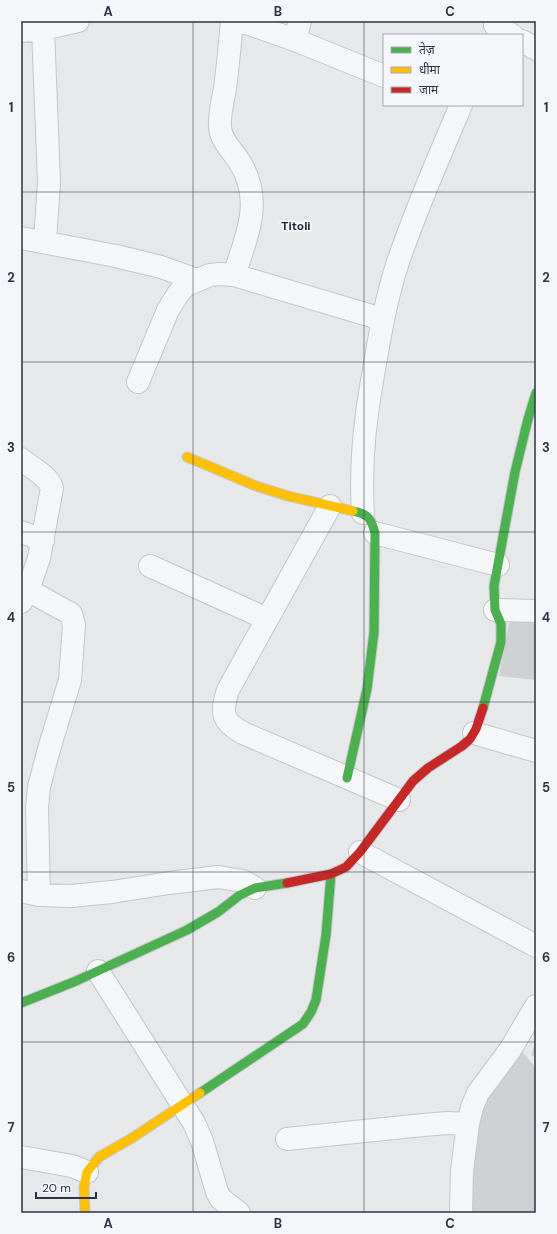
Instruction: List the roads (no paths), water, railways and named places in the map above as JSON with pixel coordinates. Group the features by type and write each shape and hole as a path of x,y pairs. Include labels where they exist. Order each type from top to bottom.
{"street":[{"path":"21,32 43,29 78,21"},
{"path":"232,21 220,128 222,137 240,162 249,180 252,195 250,226 234,275"},
{"path":"241,21 298,31 383,75"},
{"path":"43,29 49,182 45,242"},
{"path":"523,42 536,49"},
{"path":"363,513 361,488 366,415 382,319 398,263 457,106"},
{"path":"21,238 116,256 161,267 197,280"},
{"path":"138,382 168,310 178,294 186,285 210,275 234,275 382,319"},
{"path":"21,1003 98,971 186,930 218,912 240,895 255,888 331,874 346,867 360,852 413,781 428,768 462,746 470,739 482,713 501,642 501,624 495,610 494,586 515,472 532,420 536,393"},
{"path":"187,457 256,486 288,496 363,513 372,521 375,533 374,632 367,688 347,778"},
{"path":"21,459 46,478 51,483 52,488 39,558 25,596 71,614 74,625 70,680 39,787 30,893 71,896 112,892 218,877 243,881 255,888"},
{"path":"330,506 228,690 224,704 226,721 232,727 243,733 399,800"},
{"path":"21,532 43,540"},
{"path":"375,533 498,565"},
{"path":"150,566 267,619"},
{"path":"495,610 536,611"},
{"path":"474,733 536,750"},
{"path":"360,852 536,946"},
{"path":"85,1213 84,1187 87,1172 99,1157 132,1138 303,1024 311,1012 316,1000 326,935 331,874"},
{"path":"98,971 194,1123 202,1141 217,1192 221,1199 239,1213"},
{"path":"461,1213 462,1171 468,1124 472,1107 478,1093 510,1050 536,1006"},
{"path":"287,1139 423,1125 448,1123 468,1124"},
{"path":"21,1157 72,1166 87,1172"}],"district":[{"name":"Titoli","path":"296,226"}]}
